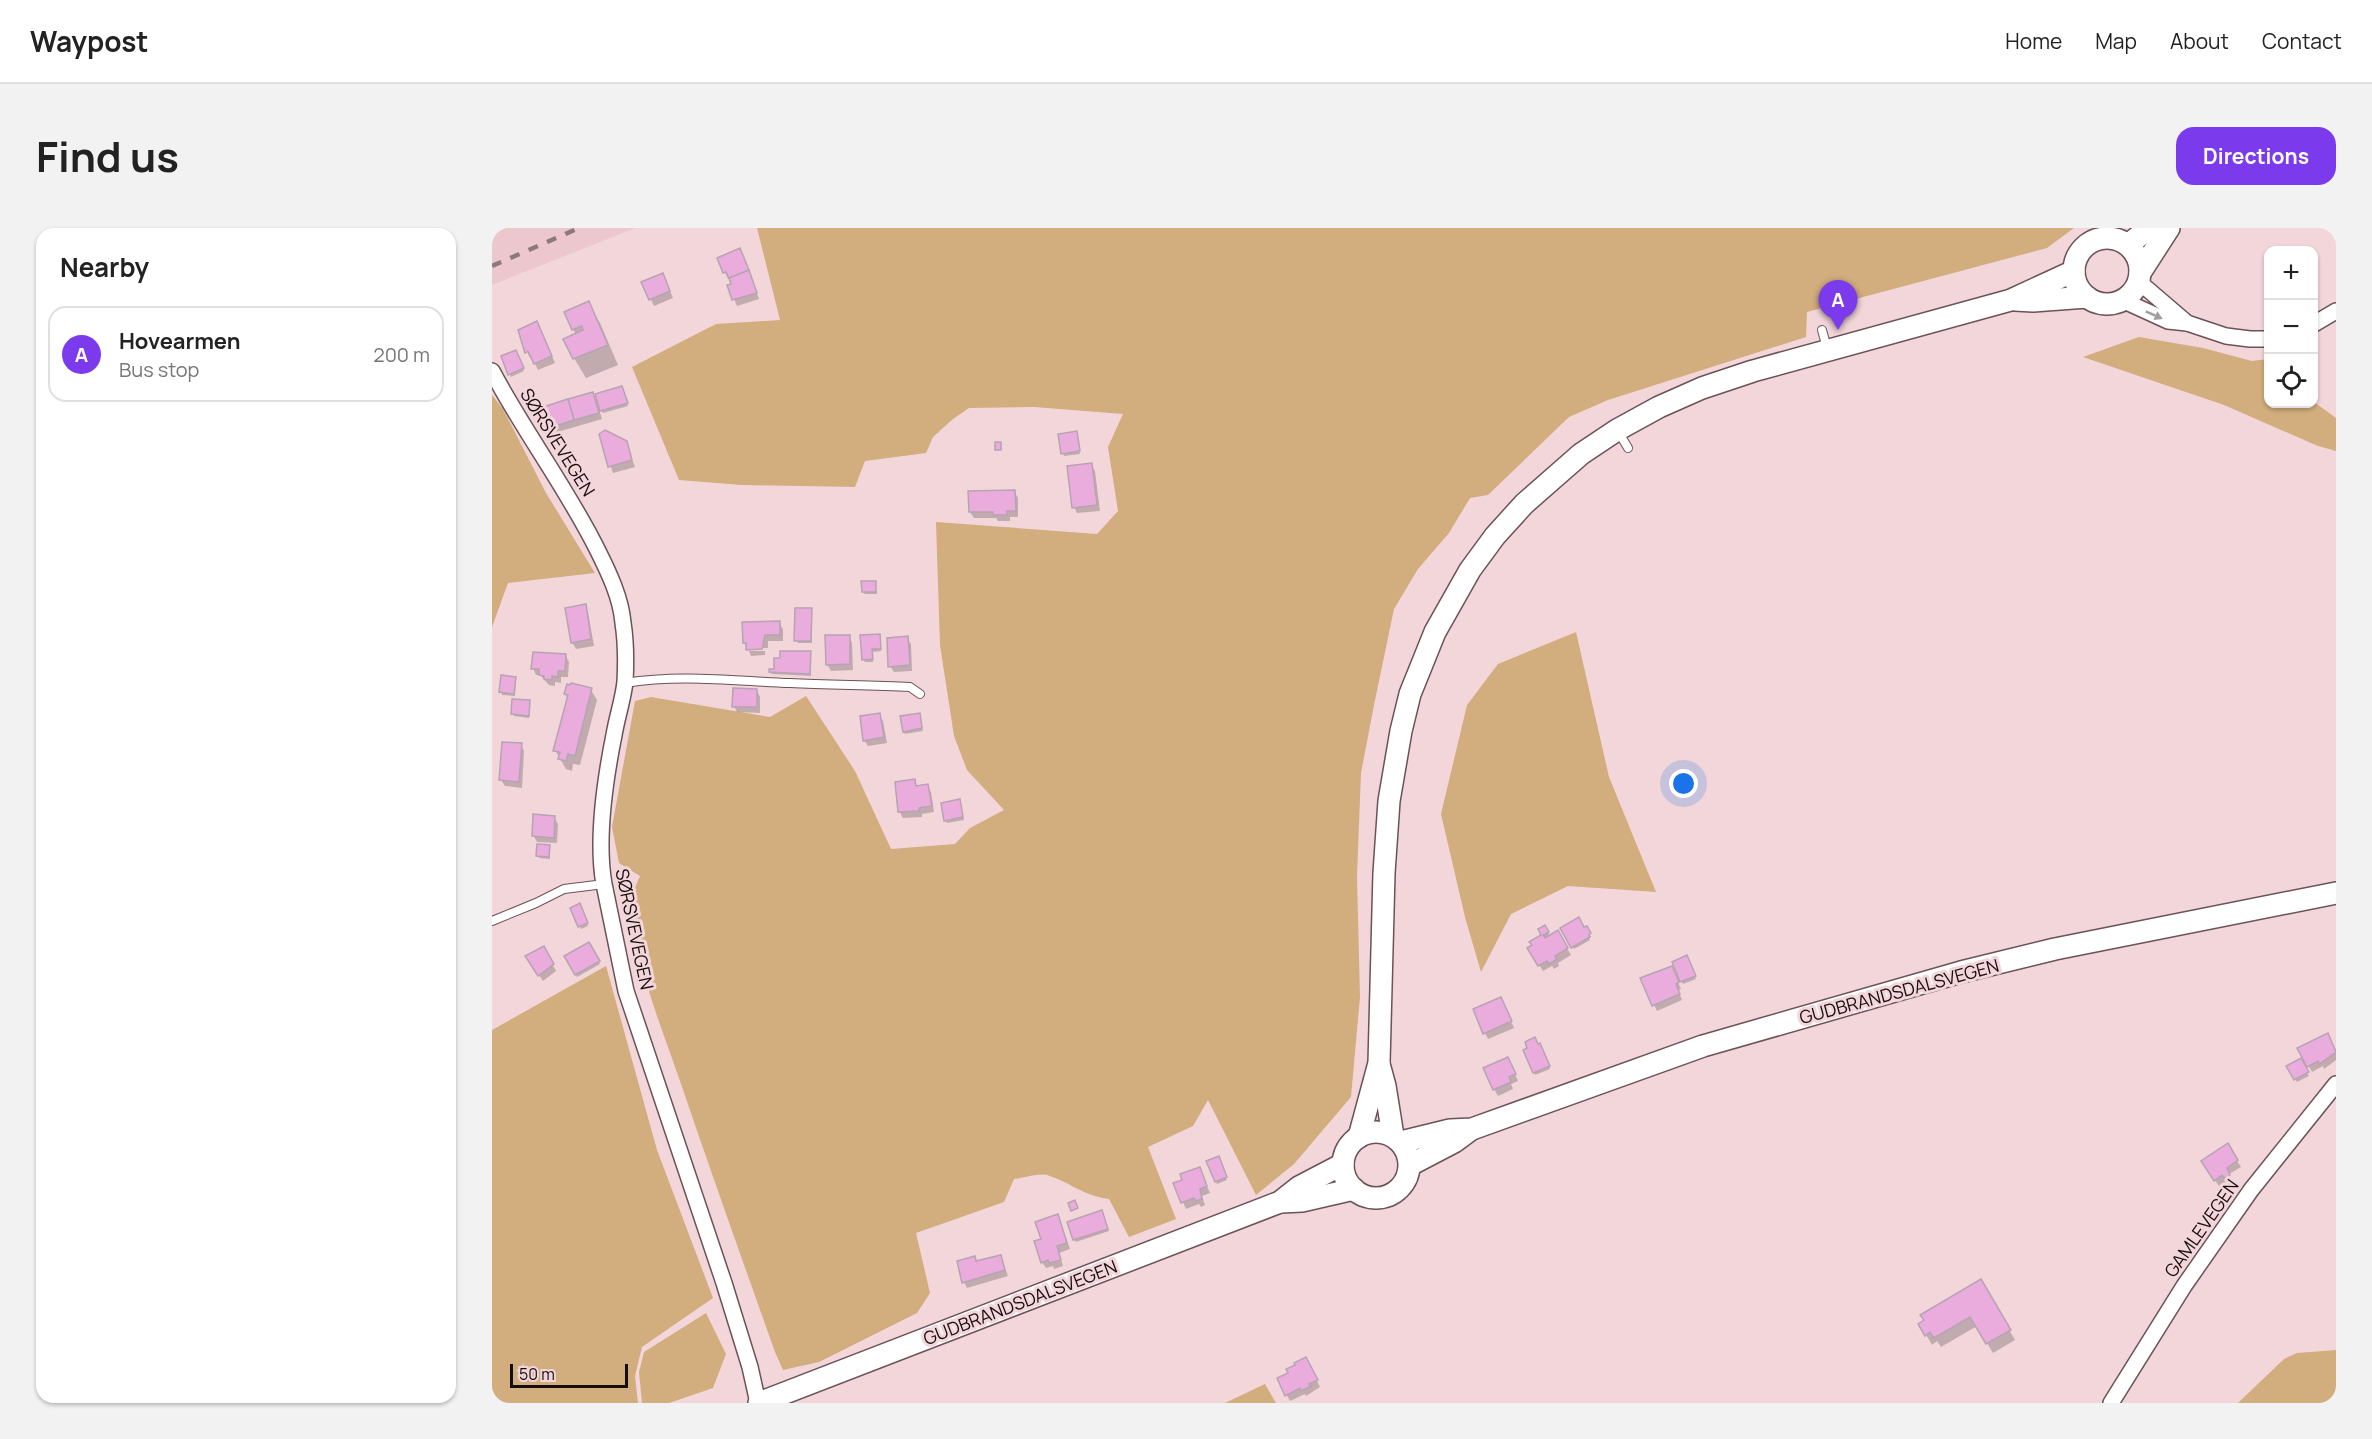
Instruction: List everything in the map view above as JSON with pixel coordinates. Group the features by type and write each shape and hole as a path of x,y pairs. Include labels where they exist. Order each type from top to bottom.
{"main road":[{"path":"2128,245 2149,228"},
{"path":"2139,277 2138,259 2128,245 2109,238 2093,241 2080,251 2076,258 2074,271 2078,287 2087,297 2100,304 2122,300 2133,292 2139,277 2169,228"},
{"path":"1359,1137 1379,1063 1384,873 1389,801 1401,731 1420,668 1452,599 1496,536 1524,504 1581,454 1622,439 1659,407 1825,340 2011,300 2074,271"},
{"path":"2011,300 2033,302 2087,297"},
{"name":"GUDBRANDSDALSVEGEN","path":"1410,1165 1454,1142 1472,1129 1703,1046 1961,972 2055,949 2336,893"},
{"path":"1379,1063 1397,1139 1407,1153 1410,1165 1405,1181 1394,1193 1386,1197 1365,1196 1354,1189 1345,1177 1343,1164 1347,1148 1359,1137 1377,1131 1397,1139"},
{"name":"GUDBRANDSDALSVEGEN","path":"1397,1139 1450,1130 1472,1129"},
{"name":"GUDBRANDSDALSVEGEN","path":"758,1403 1280,1202 1299,1187 1343,1164"},
{"name":"GUDBRANDSDALSVEGEN","path":"1280,1202 1302,1201 1354,1189"}],"street":[{"path":"2139,277 2187,323"},
{"path":"2122,300 2168,321 2187,323 2226,336 2264,339"},
{"path":"2318,321 2336,311"},
{"name":"SØRSVEVEGEN","path":"492,371 580,516 608,572 623,621 625,682 613,737 604,807 602,872 604,884 626,991 727,1294 750,1367 758,1403"},
{"name":"GAMLEVEGEN","path":"2111,1403 2184,1286 2252,1190 2336,1084"}],"lane":[{"path":"625,682 662,678 712,678 910,687 920,694"},
{"path":"492,921 564,889 604,884"}],"shaded area":[{"path":"492,228 635,228 492,285"},
{"path":"757,228 2074,228 2047,248 1807,312 1806,337 1608,400 1569,417 1488,495 1470,498 1449,533 1418,569 1394,609 1374,705 1361,773 1357,876 1360,997 1351,1097 1294,1164 1256,1195 1208,1100 1193,1126 1148,1147 1176,1219 1129,1237 1109,1199 1091,1195 1047,1175 1014,1179 1004,1202 916,1233 930,1293 917,1313 819,1362 783,1370 658,1020 635,936 632,905 640,876 619,863 612,827 635,701 651,697 770,717 806,696 855,771 891,849 955,844 970,828 1004,810 967,770 954,736 940,645 936,522 1097,534 1118,511 1108,447 1123,414 1034,407 969,408 933,437 926,453 865,461 855,487 742,485 679,480 632,367 716,324 780,320"},
{"path":"2139,337 2203,348 2252,361 2264,360 2264,408 2318,408 2318,405 2336,418 2336,451 2318,446 2224,405 2083,357"},
{"path":"492,395 503,409 546,493 595,573 508,583 492,627"},
{"path":"1576,632 1609,777 1656,892 1568,886 1511,914 1481,972 1465,917 1441,814 1467,705 1498,664"},
{"path":"606,966 657,1150 713,1298 642,1347 635,1376 638,1403 492,1403 492,1030"},
{"path":"706,1313 726,1354 713,1388 669,1403 642,1403 639,1372 644,1352"},
{"path":"2336,1350 2336,1403 2238,1403 2284,1359 2297,1353"},
{"path":"1265,1384 1276,1403 1225,1403"}],"building":[{"path":"740,248 749,270 729,278 726,272 723,273 717,258"},
{"path":"749,270 757,293 732,300 727,285 731,284 729,278"},
{"path":"663,273 670,291 649,300 641,282"},
{"path":"589,301 608,345 573,359 563,339 583,330 582,326 572,330 564,312"},
{"path":"537,321 552,356 534,364 528,351 525,353 518,330"},
{"path":"516,350 524,368 508,375 501,356"},
{"path":"622,386 628,403 600,411 595,394"},
{"path":"593,392 599,413 574,420 568,399"},
{"path":"568,399 574,420 549,428 543,407"},
{"path":"605,430 627,441 632,460 608,467 599,434"},
{"path":"1077,431 1080,451 1061,454 1058,434"},
{"path":"995,442 1001,442 1001,450 995,450"},
{"path":"1092,463 1097,505 1072,508 1067,466"},
{"path":"1015,490 1016,511 1007,511 1007,515 993,515 993,512 969,512 968,491"},
{"path":"861,581 876,581 876,592 862,592"},
{"path":"586,604 591,639 571,643 565,608"},
{"path":"795,608 812,608 811,641 794,641"},
{"path":"780,621 780,635 765,635 762,649 746,650 746,643 743,643 742,622"},
{"path":"880,634 881,649 872,649 873,659 862,660 860,635"},
{"path":"825,635 850,635 850,664 826,665"},
{"path":"908,636 910,665 888,667 887,638"},
{"path":"780,651 811,651 810,674 769,672 769,669 774,669 774,658 780,658"},
{"path":"533,652 566,654 565,671 558,671 558,677 552,676 552,680 544,679 544,676 539,675 539,669 531,669"},
{"path":"501,675 516,677 514,694 499,692"},
{"path":"567,684 592,688 575,756 568,754 566,761 558,759 560,752 553,751 568,695 564,694"},
{"path":"733,688 757,689 757,707 732,707"},
{"path":"512,699 530,700 529,716 511,714"},
{"path":"880,713 884,737 863,741 860,716"},
{"path":"920,713 922,728 903,732 900,716"},
{"path":"502,742 522,743 519,782 499,780"},
{"path":"915,779 916,786 928,784 932,806 919,808 919,811 898,812 895,782"},
{"path":"960,799 963,817 944,821 941,803"},
{"path":"533,814 555,816 554,838 532,836"},
{"path":"537,844 550,845 549,857 536,856"},
{"path":"580,903 588,923 578,927 570,908"},
{"path":"1579,917 1584,927 1587,926 1591,933 1590,937 1571,948 1560,928"},
{"path":"1545,925 1549,932 1543,935 1545,938 1558,930 1568,948 1555,956 1557,959 1549,964 1547,961 1538,966 1527,948 1532,945 1529,942 1541,935 1538,929"},
{"path":"589,942 600,961 575,975 564,956"},
{"path":"544,946 554,964 538,976 525,956"},
{"path":"1687,955 1696,976 1680,982 1672,962"},
{"path":"1672,966 1679,982 1676,984 1680,994 1652,1006 1640,978"},
{"path":"1501,997 1512,1021 1483,1034 1473,1009"},
{"path":"2328,1033 2336,1052 2319,1064 2318,1061 2307,1067 2297,1048"},
{"path":"1535,1037 1550,1066 1533,1073 1523,1050 1527,1048 1525,1042"},
{"path":"1508,1057 1516,1074 1509,1077 1511,1082 1493,1090 1483,1068"},
{"path":"2301,1058 2309,1072 2294,1080 2286,1066"},
{"path":"2228,1143 2238,1160 2227,1168 2230,1175 2224,1178 2222,1175 2214,1181 2201,1161"},
{"path":"1219,1156 1227,1177 1215,1182 1206,1161"},
{"path":"1200,1167 1207,1186 1200,1189 1202,1199 1196,1201 1194,1198 1181,1203 1173,1183 1182,1180 1180,1174"},
{"path":"1075,1200 1078,1208 1071,1211 1068,1203"},
{"path":"1102,1210 1108,1229 1073,1240 1067,1222"},
{"path":"1058,1214 1067,1243 1057,1246 1061,1260 1049,1263 1048,1260 1041,1263 1034,1241 1041,1239 1035,1222"},
{"path":"1001,1255 1005,1270 962,1283 957,1261 975,1256 976,1261"},
{"path":"1981,1279 2011,1330 1986,1344 1970,1317 1934,1338 1930,1332 1925,1336 1918,1324 1924,1320 1920,1315"},
{"path":"1306,1357 1318,1380 1301,1391 1300,1388 1285,1396 1277,1378 1288,1373 1286,1369"}],"railway":[{"path":"492,266 579,228"}],"place":[{"name":"Hovearmen","path":"1838,330"}]}
